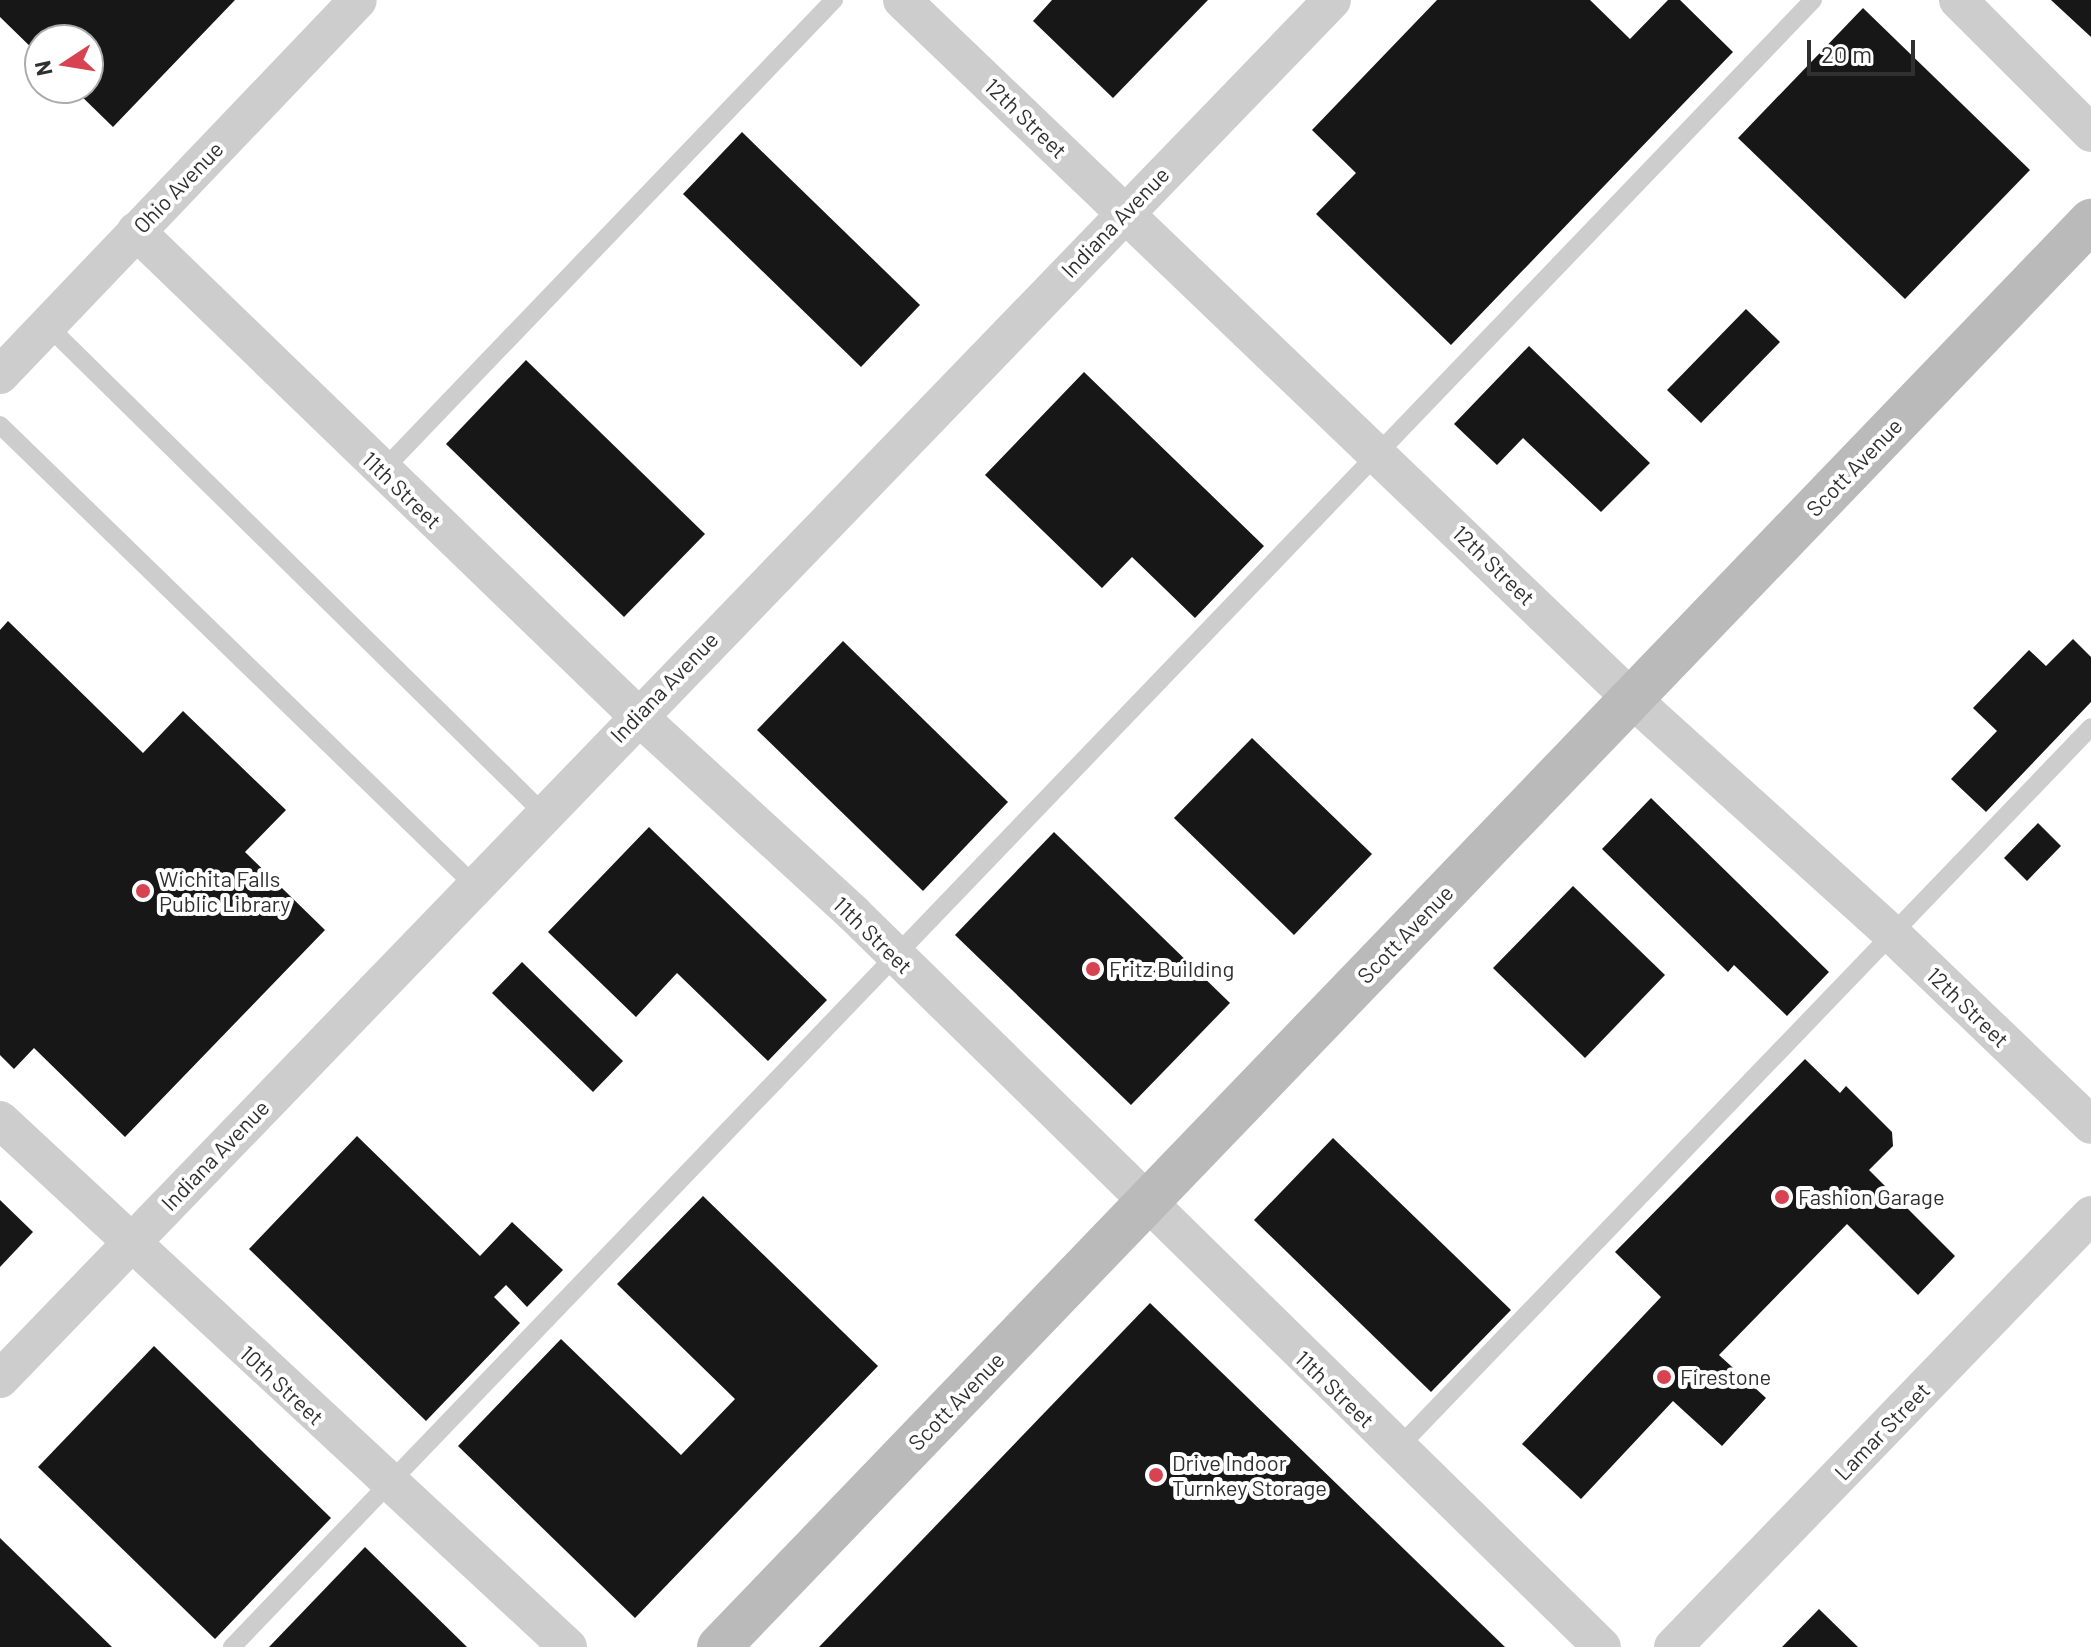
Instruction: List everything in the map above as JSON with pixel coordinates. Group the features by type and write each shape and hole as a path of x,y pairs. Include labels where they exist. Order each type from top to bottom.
{"main road":[{"name":"Scott Avenue","path":"719,1647 2091,221"}],"street":[{"name":"Ohio Avenue","path":"0,375 358,0"},
{"name":"12th Street","path":"902,0 1632,699 1891,933 2091,1125"},
{"name":"Indiana Avenue","path":"0,1379 637,715 1332,0"},
{"path":"1958,0 2091,133"},
{"name":"11th Street","path":"136,231 637,715 896,956 1602,1647"},
{"name":"10th Street","path":"0,1120 129,1244 568,1647"},
{"name":"Lamar Street","path":"1673,1647 2091,1215"}],"lane":[{"path":"382,471 834,0"},
{"path":"232,1647 1813,0"},
{"path":"47,325 543,813"},
{"path":"0,425 474,885"},
{"path":"1397,1449 2091,727"}],"building":[{"path":"0,0 235,0 113,127 89,104 104,104 104,24 24,24 24,40 0,17"},
{"path":"1052,0 1208,0 1113,98 1033,21"},
{"path":"1437,0 1590,0 1630,39 1668,0 1680,0 1733,52 1451,345 1316,214 1356,173 1312,130"},
{"path":"2051,0 2091,0 2091,37"},
{"path":"1863,8 2030,170 1905,299 1738,138"},
{"path":"742,132 920,305 861,367 683,194"},
{"path":"1746,309 1780,342 1701,423 1667,390"},
{"path":"1529,346 1650,463 1601,512 1523,438 1497,465 1454,424"},
{"path":"526,360 705,534 624,617 446,444"},
{"path":"1084,372 1264,546 1195,618 1132,557 1102,588 985,475"},
{"name":"Wichita Falls Public Library","path":"8,621 143,753 183,711 286,810 245,852 325,930 125,1137 34,1048 14,1069 0,1055 0,630"},
{"path":"2073,639 2091,657 2091,702 1986,812 1951,779 1997,731 1973,708 2029,650 2046,666"},
{"path":"843,641 1008,802 923,891 757,730"},
{"path":"1252,738 1372,854 1294,935 1174,818"},
{"path":"1651,798 1829,972 1787,1016 1734,965 1728,972 1602,849"},
{"path":"2038,823 2061,846 2027,881 2004,858"},
{"path":"649,827 827,1000 768,1061 677,973 636,1017 548,932"},
{"name":"Fritz Building","path":"1054,832 1230,1003 1131,1105 955,935"},
{"path":"1573,886 1665,975 1585,1058 1493,968"},
{"path":"522,962 623,1061 593,1092 492,993"},
{"name":"Fashion Garage","path":"1805,1059 1840,1093 1846,1086 1892,1132 1893,1146 1869,1170 1955,1256 1918,1295 1847,1224 1719,1355 1766,1398 1722,1446 1673,1401 1581,1499 1522,1444 1661,1297 1615,1252"},
{"path":"357,1136 480,1256 512,1222 563,1270 527,1307 506,1285 494,1297 520,1323 426,1421 249,1249"},
{"path":"1333,1138 1511,1310 1431,1392 1254,1220"},
{"path":"703,1196 878,1366 635,1618 458,1446 561,1339 681,1455 735,1399 617,1284"},
{"path":"0,1200 33,1232 0,1267"},
{"name":"Drive Indoor Turnkey Storage","path":"1150,1303 1505,1647 819,1647"},
{"path":"154,1346 331,1518 215,1639 38,1467"},
{"path":"0,1538 112,1647 0,1647"},
{"path":"365,1547 467,1647 269,1647"},
{"path":"1819,1609 1858,1647 1782,1647"}],"place":[{"name":"Wichita Falls Public Library","path":"143,891"},
{"name":"Fritz Building","path":"1093,969"},
{"name":"Fashion Garage","path":"1782,1197"},
{"name":"Firestone","path":"1664,1377"},
{"name":"Drive Indoor Turnkey Storage","path":"1156,1475"}]}
